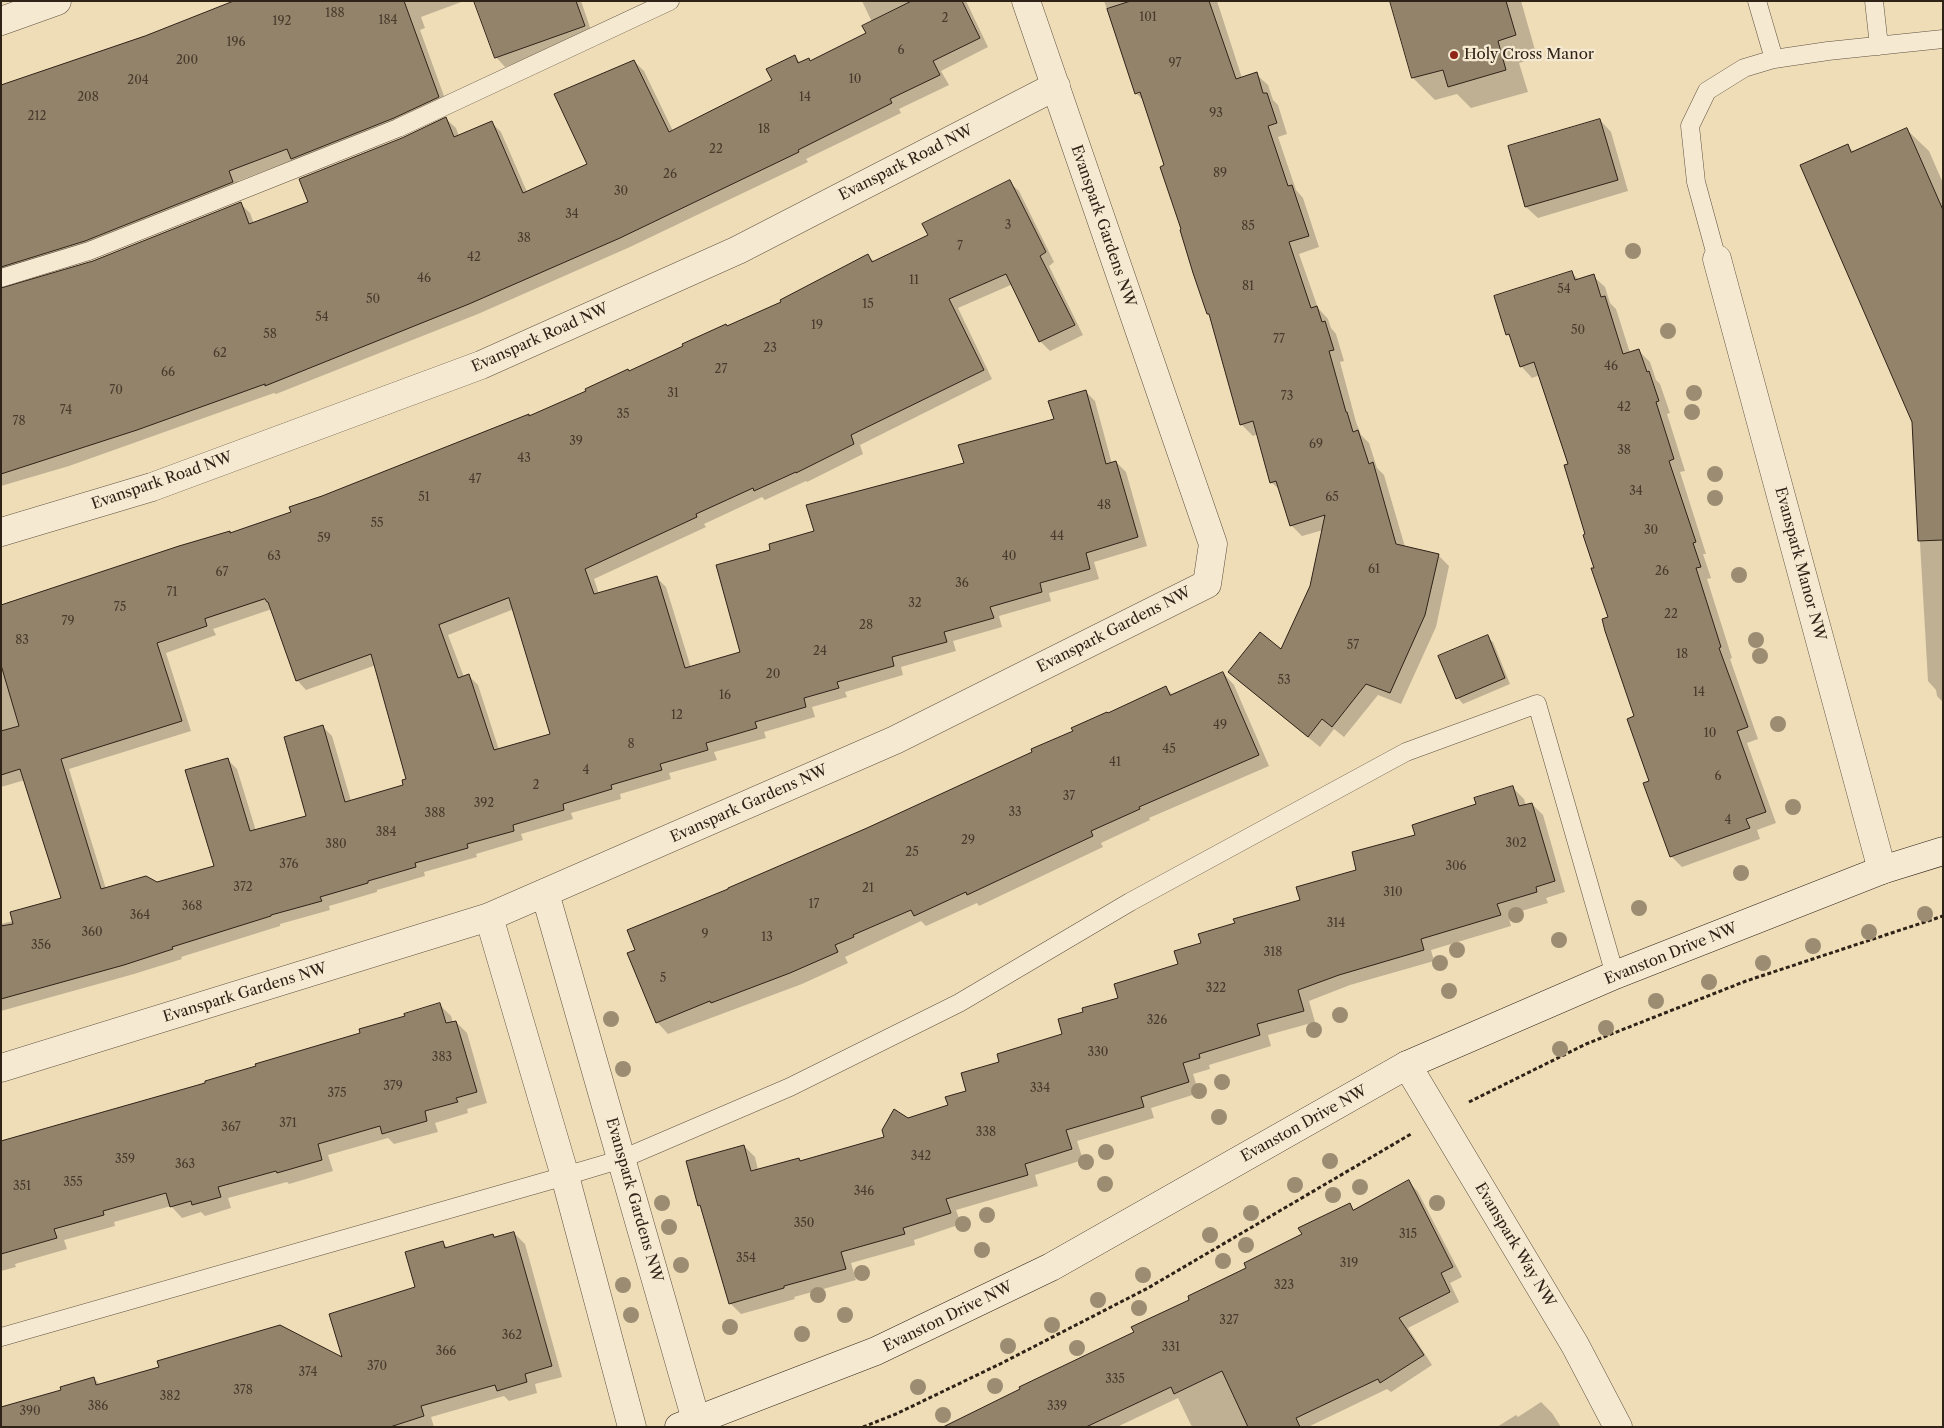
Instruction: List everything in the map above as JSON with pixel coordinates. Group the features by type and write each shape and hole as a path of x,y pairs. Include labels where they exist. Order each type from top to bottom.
{"street":[{"path":"1,21 57,1"},
{"name":"Evanspark Gardens NW","path":"1,1068 489,917 896,740 1207,584 1212,544 1026,1"},
{"name":"Evanspark Road NW","path":"1,532 152,487 481,365 738,250 1056,86"},
{"name":"Evanspark Manor NW","path":"1717,259 1882,870"},
{"name":"Evanston Drive NW","path":"691,1425 876,1351 1052,1267 1407,1065 1615,975 1882,870 1943,851"},
{"name":"Evanspark Gardens NW","path":"545,893 622,1158 691,1425"},
{"path":"489,917 565,1176 632,1427"},
{"name":"Evanspark Way NW","path":"1407,1065 1575,1345 1618,1427"}],"lane":[{"path":"1,278 89,250 398,128 670,1"},
{"path":"1757,1 1774,59"},
{"path":"1874,1 1879,46"},
{"path":"1717,259 1696,182 1690,126 1707,91 1744,68 1774,59 1828,51 1943,39"},
{"path":"1,1338 622,1158 790,1087 959,1003 1130,902 1406,752 1538,704 1615,975"}],"path":[{"path":"863,1427 896,1414 1002,1363 1148,1288 1439,1118 1586,1044 1746,981 1943,916"}],"building":[{"path":"234,1 404,1 439,97 394,118 291,159 287,149 229,171 233,182 85,241 1,267 1,85 145,36"},
{"path":"474,1 576,1 585,26 495,58"},
{"path":"912,1 962,1 980,38 933,61 940,75 890,99 892,103 798,150 799,152 620,238 469,304 265,386 265,384 137,430 1,474 1,288 93,261 241,202 249,224 308,202 299,179 402,138 446,117 454,137 492,121 523,193 587,164 554,94 634,60 669,132 772,80 766,69 795,55 798,63 809,58 810,61 866,33 862,26"},
{"path":"1131,1 1209,1 1236,79 1257,72 1263,93 1267,93 1277,123 1268,126 1288,186 1292,185 1309,236 1289,242 1311,308 1317,306 1322,322 1325,321 1334,350 1329,351 1353,432 1358,430 1369,464 1373,462 1396,544 1439,554 1425,615 1390,693 1366,684 1332,727 1322,719 1308,737 1228,672 1260,632 1281,649 1310,586 1325,515 1290,526 1276,481 1270,483 1253,421 1240,425 1209,314 1207,314 1193,273 1181,229 1160,167 1164,165 1140,92 1135,94 1107,9"},
{"name":"Holy Cross Manor","path":"1390,1 1506,1 1516,35 1498,41 1506,70 1448,87 1443,70 1412,78"},
{"path":"1600,119 1618,180 1525,207 1508,146"},
{"path":"1907,128 1943,210 1943,540 1918,541 1912,422 1800,165 1848,144 1851,152"},
{"path":"1010,180 1046,252 1040,256 1075,325 1039,342 1006,274 949,299 984,370 851,435 854,444 796,473 754,491 753,488 696,514 697,517 585,569 594,594 657,576 685,668 740,652 716,565 770,550 769,544 814,531 806,505 964,463 958,445 1054,419 1048,401 1086,390 1106,464 1116,461 1138,537 1086,553 1090,569 1040,583 1042,592 990,607 994,618 944,632 947,642 892,657 894,666 837,682 839,688 804,698 806,707 755,722 757,728 706,743 708,750 660,764 662,770 611,785 612,789 563,804 564,810 513,825 514,831 467,844 468,848 415,863 416,867 320,897 322,901 271,915 172,947 173,949 124,965 1,999 1,926 13,924 10,912 61,898 20,769 1,775 1,731 19,726 1,665 1,605 179,546 230,531 230,533 291,512 289,507 322,496 529,414 529,416 586,391 585,389 628,369 629,371 683,346 682,344 726,324 727,326 781,302 780,300 868,254 872,262 928,235 922,224","holes":["509,598 550,734 494,750 469,674 458,678 439,625","265,599 268,602 296,681 371,654 406,779 402,780 403,785 345,802 323,725 284,737 306,816 250,831 228,758 185,770 214,866 157,882 146,876 101,889 61,759 182,721 157,643 207,626 205,619"]},
{"path":"1572,271 1575,280 1594,274 1601,297 1605,296 1623,354 1639,349 1647,372 1649,371 1659,401 1656,402 1674,459 1669,461 1696,542 1693,543 1701,567 1696,568 1721,647 1719,648 1748,727 1737,731 1766,812 1746,819 1750,828 1670,857 1643,783 1649,781 1627,719 1634,716 1605,631 1602,619 1608,617 1591,568 1594,568 1564,465 1568,464 1534,362 1520,367 1509,334 1506,335 1494,296"},
{"path":"1488,635 1505,678 1456,699 1438,656"},
{"path":"1223,672 1259,755 1139,807 1140,809 1091,831 1093,836 967,895 966,892 914,916 911,910 853,935 854,937 835,945 838,952 790,973 711,1003 710,1001 656,1023 627,953 635,950 627,930 728,889 867,828 1032,752 1031,749 1073,731 1071,728 1166,686 1170,695"},
{"path":"1513,786 1519,806 1532,803 1555,881 1536,887 1537,892 1497,904 1501,915 1421,939 1424,950 1339,975 1298,990 1304,1011 1257,1024 1260,1035 1199,1054 1200,1058 1183,1063 1189,1082 1141,1097 1144,1107 1066,1130 1072,1149 1025,1164 1028,1175 946,1199 951,1213 903,1228 905,1234 841,1252 846,1269 729,1304 686,1161 744,1145 751,1171 799,1158 800,1161 884,1137 882,1130 894,1109 908,1118 948,1105 945,1097 966,1091 961,1073 999,1062 997,1054 1062,1034 1058,1019 1083,1012 1082,1008 1118,998 1114,984 1178,964 1174,951 1201,943 1198,934 1235,923 1233,919 1300,900 1296,887 1356,870 1352,852 1415,835 1412,825 1476,804 1474,798"},
{"path":"440,1003 446,1023 456,1021 477,1092 456,1098 458,1102 425,1111 427,1121 382,1134 380,1126 318,1144 322,1160 218,1187 221,1197 192,1205 191,1201 170,1207 166,1193 103,1211 104,1215 54,1229 57,1238 1,1254 1,1141 205,1083 205,1081 256,1066 255,1064 360,1033 359,1029 405,1016 404,1014"},
{"path":"1409,1180 1453,1267 1441,1273 1450,1292 1399,1318 1424,1355 1380,1383 1378,1379 1296,1418 1300,1427 1248,1427 1222,1371 1174,1394 1171,1387 1086,1427 943,1427 1020,1389 1019,1387 1134,1332 1131,1327 1189,1300 1188,1296 1246,1268 1244,1263 1302,1234 1298,1228 1350,1203 1353,1210"},
{"path":"514,1232 552,1366 525,1374 527,1382 497,1391 495,1385 421,1406 424,1416 390,1427 1,1427 1,1407 61,1390 60,1387 94,1377 96,1385 159,1367 157,1361 280,1325 342,1357 329,1314 415,1287 405,1252 443,1241 445,1248 493,1234 494,1237"}],"place":[{"name":"Holy Cross Manor","path":"1454,55"}]}
